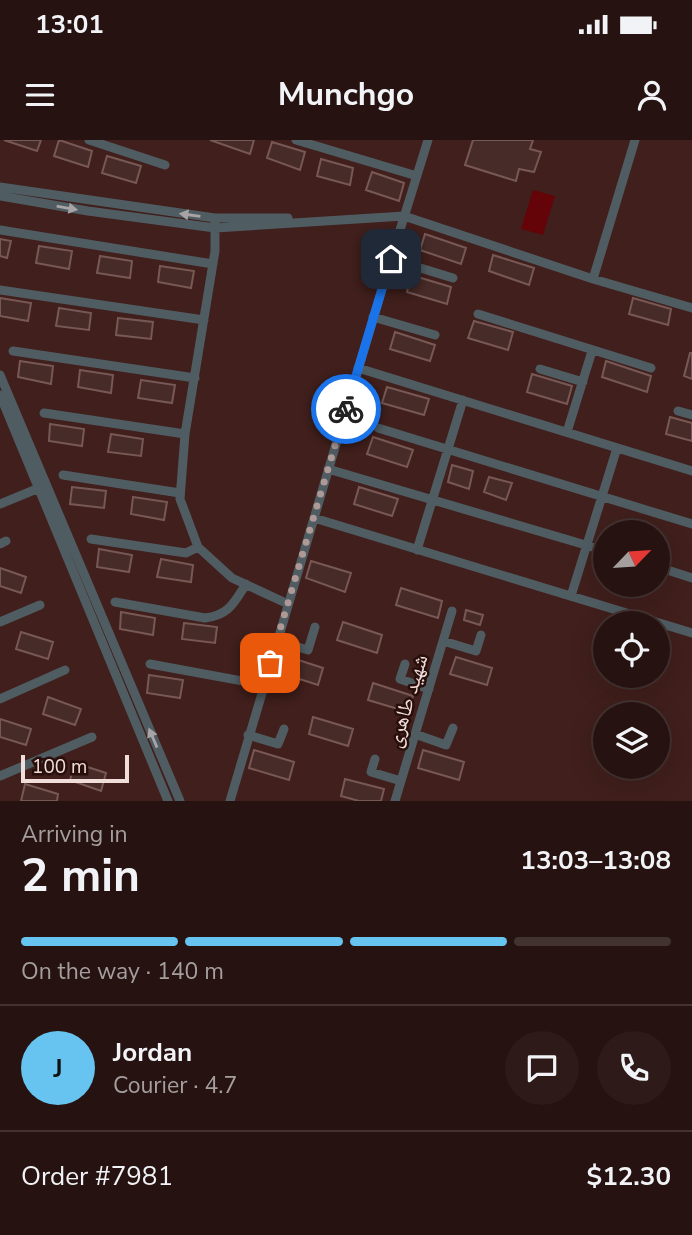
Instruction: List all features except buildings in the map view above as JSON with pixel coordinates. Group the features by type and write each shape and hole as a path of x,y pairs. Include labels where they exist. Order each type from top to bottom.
{"street":[{"path":"89,140 165,165"},
{"path":"296,140 417,176"},
{"path":"230,801 428,140"},
{"path":"593,279 635,140"},
{"path":"0,187 215,223"},
{"path":"0,196 88,211 215,223 404,215 593,279 692,307"},
{"path":"215,223 212,264 185,434 180,499 198,547 232,578 288,604"},
{"path":"0,230 212,264"},
{"path":"391,259 453,278"},
{"path":"0,290 204,320"},
{"path":"478,314 651,368"},
{"path":"373,317 435,335"},
{"path":"13,351 195,378"},
{"path":"567,432 592,351"},
{"path":"358,368 692,471"},
{"path":"540,369 583,382"},
{"path":"0,375 158,762 169,801"},
{"path":"0,396 158,762 180,801"},
{"path":"417,550 463,400"},
{"path":"678,411 692,415"},
{"path":"44,413 185,434"},
{"path":"378,428 692,524"},
{"path":"571,596 617,448"},
{"path":"328,468 593,547"},
{"path":"63,475 180,493"},
{"path":"0,504 39,488"},
{"path":"314,518 692,633"},
{"path":"91,539 186,553 198,547"},
{"path":"670,571 692,578"},
{"path":"115,602 205,618 220,616 231,607 246,584"},
{"path":"0,622 40,605"},
{"name":"شهید طاهری","path":"395,801 452,611"},
{"path":"277,641 308,650 315,627"},
{"path":"443,641 476,651 481,635"},
{"path":"150,664 264,685"},
{"path":"405,664 400,679 429,689"},
{"path":"0,699 65,670"},
{"path":"415,734 446,745 453,728"},
{"path":"248,736 278,744 284,729"},
{"path":"0,776 92,737"},
{"path":"375,759 371,772 401,781"}],"shaded area":[{"path":"0,140 692,140 692,801 0,801"},
{"path":"533,190 555,196 543,235 521,229"}],"way so far":[{"path":"270,663 346,409"}],"route":[{"path":"346,409 391,259"}]}
